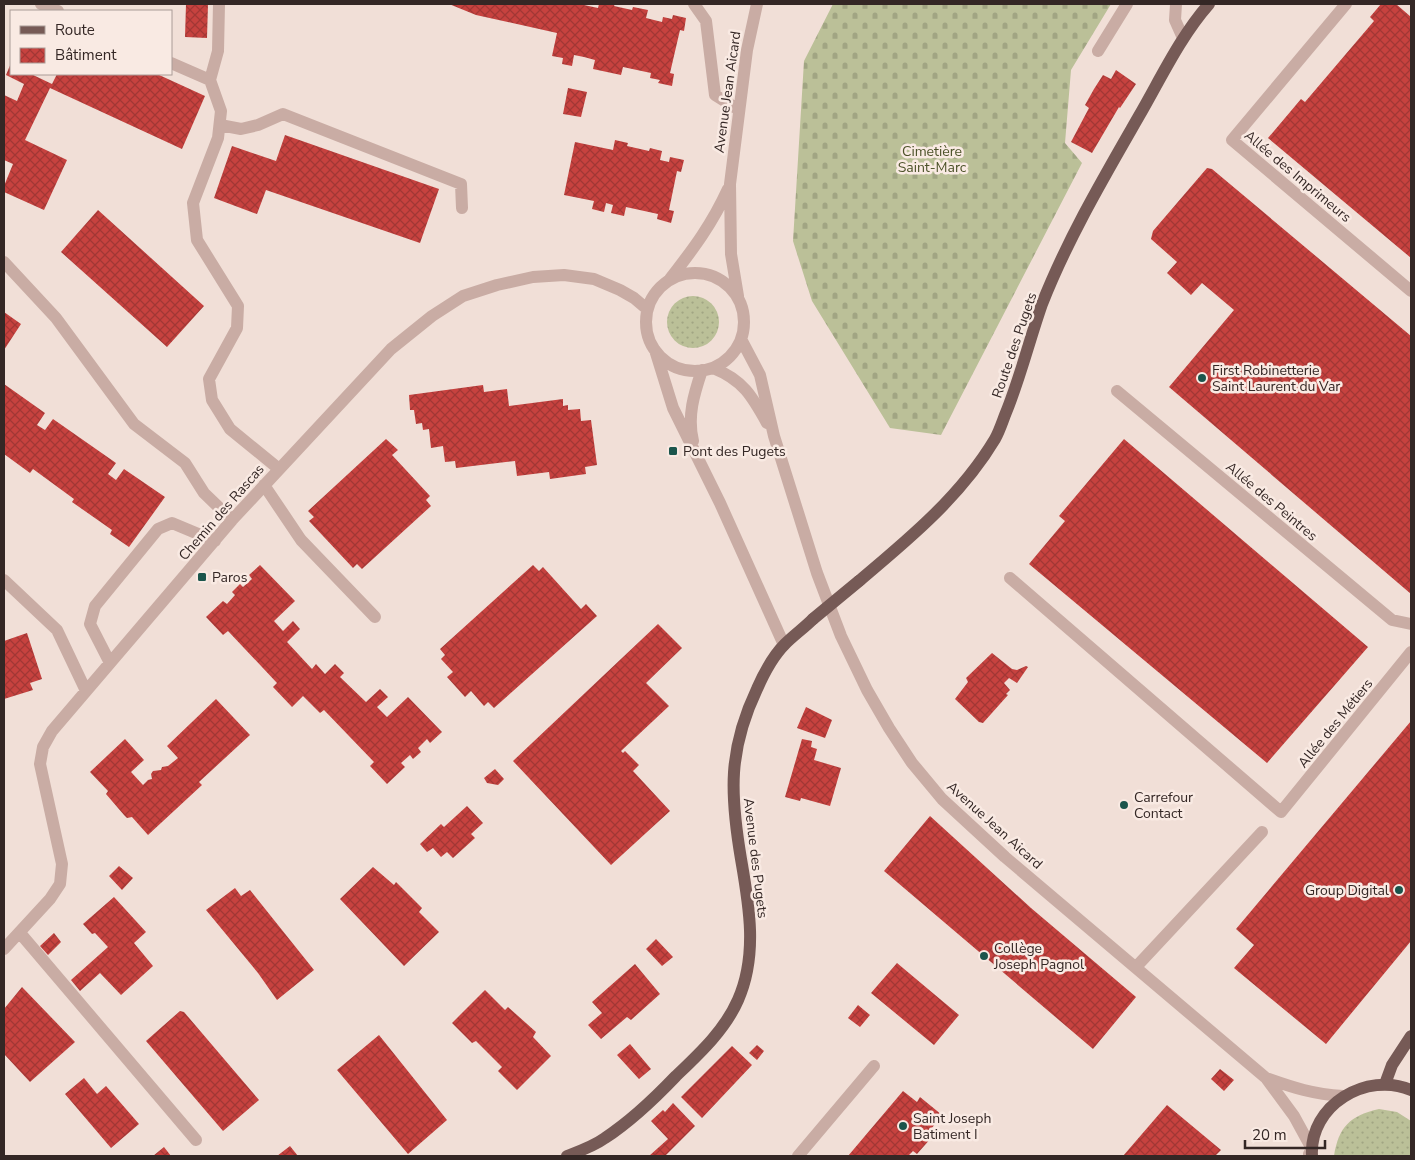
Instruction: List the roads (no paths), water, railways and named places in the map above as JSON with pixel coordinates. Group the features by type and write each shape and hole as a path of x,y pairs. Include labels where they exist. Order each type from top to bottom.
{"main road":[{"name":"Route des Pugets","path":"784,645 897,549 946,502 970,474 995,438 1013,397 1042,305 1082,215 1183,38 1209,4"},
{"name":"Avenue des Pugets","path":"567,1156 604,1139 630,1119 701,1052 723,1026 738,1000 748,970 751,934 749,901 733,797 734,762 741,729 753,697 767,667 784,645"},
{"path":"1384,1084 1392,1065 1411,1036"},
{"path":"1310,1154 1316,1128 1328,1110 1343,1096 1363,1087 1384,1084 1411,1090"}],"street":[{"path":"41,4 56,10"},
{"path":"219,4 218,51 210,80 222,111 218,138 193,204 197,240 238,306 237,328 209,379 212,400 230,429 279,469"},
{"path":"694,4 706,21 715,95 739,110"},
{"name":"Avenue Jean Aicard","path":"739,300 731,254 730,184 746,50 757,4"},
{"path":"1098,52 1127,4"},
{"path":"1176,4 1175,20 1183,38"},
{"name":"Allée des Imprimeurs","path":"1346,4 1232,140 1411,291"},
{"path":"172,62 210,80"},
{"path":"220,125 241,129 258,125 283,114 461,184 462,208"},
{"name":"Avenue Jean Aicard","path":"669,280 701,239 717,213 730,184"},
{"path":"4,262 56,318 134,424 185,463 204,493 232,520"},
{"path":"688,274 708,275 721,280 739,300 744,326 741,339 735,351 725,361 708,369 691,371 681,369 662,358 648,338 647,309 652,298 669,280 688,274"},
{"name":"Chemin des Rascas","path":"10,938 50,899 60,884 62,864 40,764 43,746 52,731 232,520 391,349 432,316 463,296 533,276 564,275 594,279 620,290 634,298 647,309"},
{"name":"Avenue Jean Aicard","path":"741,339 760,375 774,436 817,573 841,636 867,690 903,749 942,799 1005,857 1266,1078 1294,1116 1310,1154"},
{"path":"655,350 673,408 784,645"},
{"path":"697,457 691,432 691,407 708,369"},
{"name":"Avenue Jean Aicard","path":"708,369 736,380 744,387 754,400 774,436"},
{"name":"Allée des Peintres","path":"1117,392 1392,620 1411,624"},
{"path":"264,485 301,540 375,618"},
{"path":"110,663 90,624 95,606 158,529 172,523 215,541"},
{"name":"Allée des Métiers","path":"1010,578 1282,812 1411,652"},
{"path":"4,580 57,630 86,691"},
{"path":"1136,967 1262,832"},
{"path":"10,938 196,1140"},
{"path":"798,1156 874,1066"},
{"name":"Avenue Jean Aicard","path":"1266,1078 1300,1090 1343,1096"}],"place":[{"name":"First Robinetterie Saint Laurent du Var","path":"1202,378"},
{"name":"Pont des Pugets","path":"673,451"},
{"name":"Paros","path":"202,577"},
{"name":"Carrefour Contact","path":"1124,805"},
{"name":"Group Digital","path":"1399,890"},
{"name":"Collège Joseph Pagnol","path":"984,956"},
{"name":"Saint Joseph Batiment I","path":"903,1126"}],"park label":[{"name":"Cimetière Saint-Marc","path":"932,160"}]}
